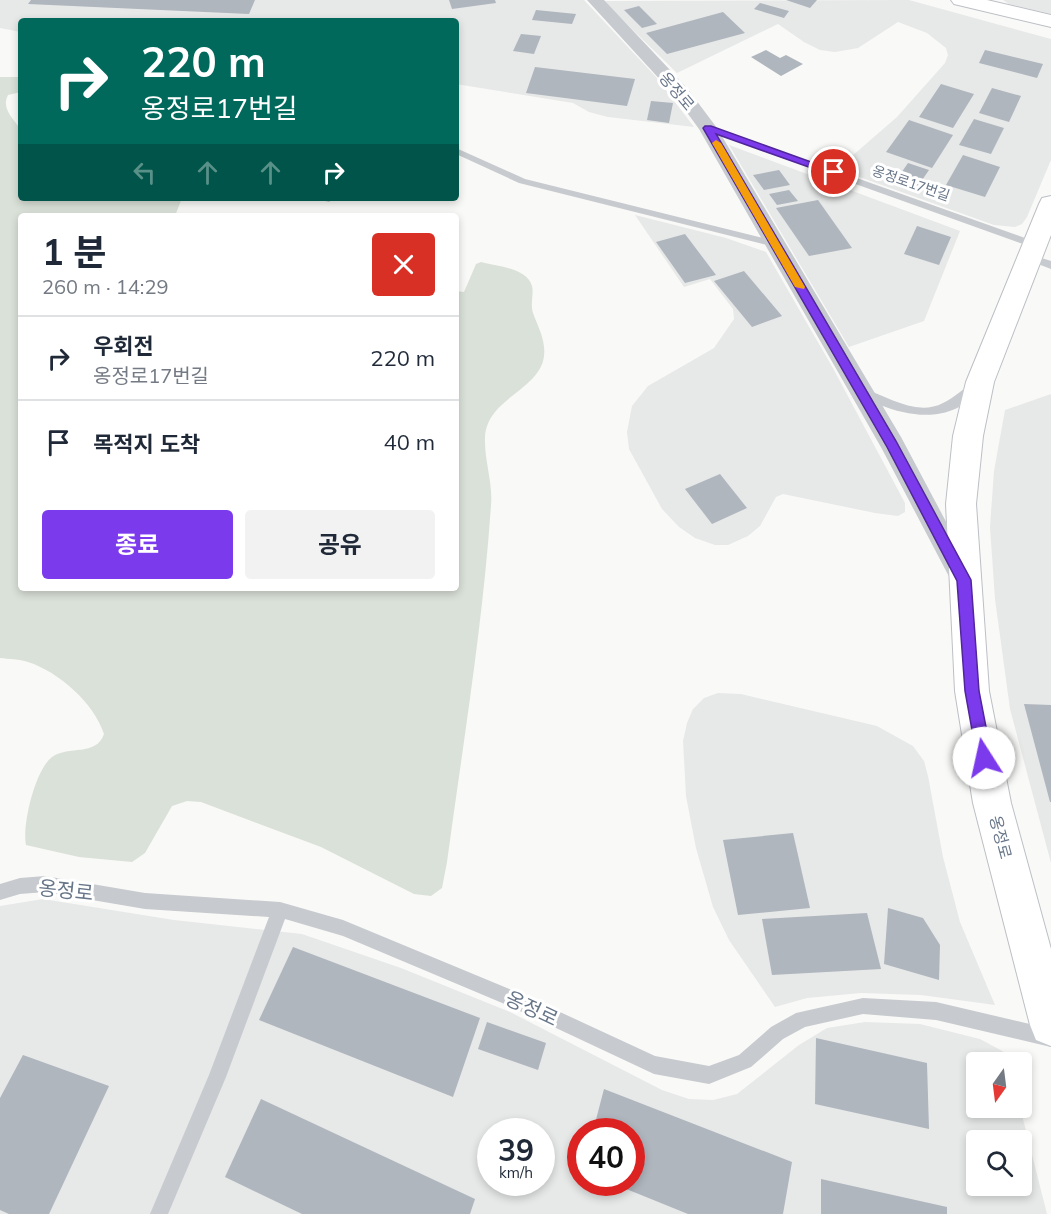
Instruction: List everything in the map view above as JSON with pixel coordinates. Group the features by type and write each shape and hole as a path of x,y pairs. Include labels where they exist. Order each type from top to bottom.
{"street":[{"name":"옹정로","path":"595,0 681,92 708,128 861,391 964,580 972,691 992,803 1051,1025"},
{"path":"962,0 1051,21"},
{"path":"1018,13 1051,27"},
{"path":"964,580 961,504 968,436 981,382 1038,256 1051,204"}],"lane":[{"name":"옹정로17번길","path":"708,128 1038,256"},
{"path":"459,152 522,182 775,244"},
{"path":"861,391 900,409 921,414 942,411 958,403 981,382"},
{"name":"옹정로","path":"0,892 20,886 45,884 145,901 280,910 343,928 513,999 654,1065 709,1075 745,1061 777,1034 802,1019 863,1006 936,1011 1051,1038"},
{"path":"159,1214 217,1077 280,910"}],"shaded area":[{"path":"0,0 584,0 656,77 694,127 608,117 589,112 573,103 459,84 459,18 18,18 18,31 0,28"},
{"path":"909,0 1051,39 1051,160 1022,224 1015,227 994,225 837,169 897,117 945,63 948,55 946,48 927,33 898,22 858,48 835,52 820,50 778,24 677,73 603,1"},
{"path":"1003,0 1051,0 1051,14 1009,4"},
{"path":"0,77 18,77 18,93 8,95 6,106 18,127 18,201 181,201 176,213 18,213 18,591 459,591 459,291 464,292 476,264 481,262 518,272 529,280 532,286 533,313 544,347 543,361 537,373 528,383 496,411 488,423 485,437 491,505 478,639 447,862 442,888 431,896 414,894 321,847 201,802 187,801 172,806 145,853 132,862 79,857 26,845 26,825 31,798 40,773 46,764 52,757 59,754 95,746 104,734 84,700 63,681 28,662 0,658"},
{"path":"729,145 960,231 924,321 849,347"},
{"path":"635,215 726,238 766,252 834,370 905,503 905,512 898,516 875,513 783,494 776,497 760,526 748,536 728,545 715,545 695,538 679,527 662,509 629,449 627,432 632,406 648,386 714,348 734,319 733,309 710,279 684,287"},
{"path":"1051,394 1051,863 1010,709 995,599 990,527 994,471 1005,410"},
{"path":"718,693 741,694 877,726 913,746 924,761 943,857 960,922 995,1005 921,995 861,993 807,998 775,1007 729,940 713,907 696,848 686,796 683,741 687,723 693,709 704,698"},
{"path":"43,899 174,920 302,934 401,968 510,1012 662,1090 689,1099 713,1100 737,1094 799,1045 827,1028 865,1022 920,1024 980,1039 1004,1052 966,1052 966,1118 1023,1118 1026,1130 966,1130 966,1196 1032,1196 1032,1155 1047,1214 0,1214 0,906"}],"building":[{"path":"31,0 255,0 249,14 28,4"},
{"path":"449,0 495,0 496,3 452,9"},
{"path":"786,0 817,0 810,8"},
{"path":"760,3 789,11 784,18 754,9"},
{"path":"639,6 657,24 642,28 624,10"},
{"path":"536,10 576,14 572,24 532,20"},
{"path":"723,12 745,33 667,54 646,33"},
{"path":"521,34 541,36 534,54 513,51"},
{"path":"766,50 780,58 786,55 803,64 781,76 751,57"},
{"path":"985,50 1043,64 1037,78 979,63"},
{"path":"535,67 635,79 627,106 526,93"},
{"path":"941,84 974,94 953,128 919,117"},
{"path":"992,88 1021,96 1009,122 979,113"},
{"path":"651,101 673,103 669,123 647,120"},
{"path":"974,119 1004,128 991,154 959,145"},
{"path":"909,120 953,135 932,168 886,152"},
{"path":"963,155 1000,167 985,197 946,185"},
{"path":"908,163 929,170 918,186 897,179"},
{"path":"779,170 790,185 764,190 753,175"},
{"path":"789,190 798,201 777,205 769,194"},
{"path":"818,200 852,248 809,256 776,208"},
{"path":"917,226 951,237 939,265 904,254"},
{"path":"685,234 716,275 685,283 656,242"},
{"path":"744,271 782,316 752,327 714,281"},
{"path":"720,474 747,508 712,524 685,489"},
{"path":"1024,704 1051,705 1051,802 1050,802"},
{"path":"793,833 810,908 738,915 723,840"},
{"path":"888,908 923,918 940,945 939,980 884,964"},
{"path":"867,913 881,969 772,975 762,919"},
{"path":"293,947 480,1018 453,1097 259,1020"},
{"path":"487,1022 546,1043 538,1070 478,1049"},
{"path":"816,1038 927,1063 929,1129 815,1104"},
{"path":"23,1055 109,1086 49,1214 9,1214 0,1210 0,1098"},
{"path":"604,1089 792,1162 783,1214 688,1214 644,1196 645,1118 596,1118"},
{"path":"261,1099 475,1199 470,1214 302,1214 225,1177"},
{"path":"821,1179 947,1207 947,1214 821,1214"}],"slow traffic":[{"path":"716,143 800,287"}],"route":[{"path":"834,172 708,128 892,444 964,580 972,691 984,758"}]}
